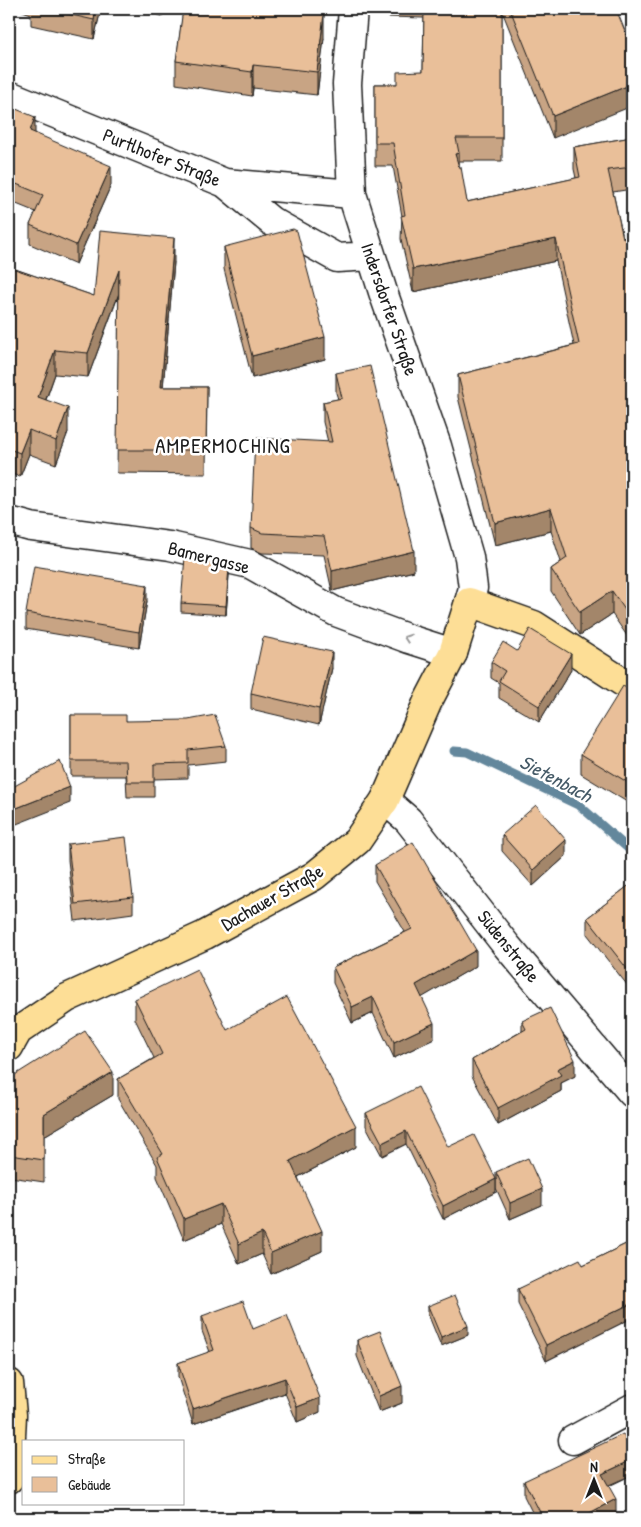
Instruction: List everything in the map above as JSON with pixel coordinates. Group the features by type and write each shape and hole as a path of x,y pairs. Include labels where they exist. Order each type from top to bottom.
{"main road":[{"name":"Dachauer Straße","path":"12,1034 67,998 205,936 314,876 357,841 385,800 428,701 453,653 470,602"},
{"path":"470,602 534,625 632,688"},
{"path":"9,1383 12,1415 9,1479"}],"street":[{"name":"Indersdorfer Straße","path":"353,9 347,84 352,194 371,256 437,446 470,557 472,588 470,602"},
{"name":"Purtlhofer Straße","path":"9,95 225,183 352,194"},
{"path":"225,183 271,221 338,258 371,256"},
{"name":"Bamergasse","path":"9,521 31,528 170,546 250,564 336,612 453,653"},
{"name":"Südenstraße","path":"385,800 408,820 506,945 632,1093"},
{"path":"573,1440 632,1408"}],"building":[{"path":"45,9 96,9 94,20"},
{"path":"183,9 292,9 292,11 324,14 317,72 253,65 252,72 176,61"},
{"path":"424,9 502,9 502,138 456,138 459,153 455,154 459,167 461,167 467,202 580,177 574,147 632,137 632,167 608,170 623,238 632,236 632,505 626,507 632,517 632,620 612,591 580,612 551,569 567,558 551,508 495,523 458,375 579,344 556,239 413,269 401,216 405,215 393,143 375,143 375,84 397,84 397,72 423,71"},
{"path":"510,9 616,9 632,48 632,84 553,116"},
{"path":"9,106 35,117 30,131 111,166 76,245 30,225 43,195 9,181"},
{"path":"293,229 297,231 325,337 252,356 224,247"},
{"path":"100,231 174,238 161,387 207,387 206,450 117,450 119,270 88,353 55,350 38,397 68,408 56,441 29,430 20,453 9,449 9,267 94,296"},
{"path":"370,366 414,551 332,571 324,536 262,533 251,528 255,438 332,442 323,402 342,398 336,373"},
{"path":"185,557 229,567 226,606 181,603"},
{"path":"34,566 147,585 139,632 26,613"},
{"path":"530,629 571,654 539,706 499,681 505,671 491,662 503,642 517,651"},
{"path":"263,637 332,652 319,709 251,693"},
{"path":"623,686 632,691 632,785 581,754"},
{"path":"71,715 126,715 126,721 188,720 215,715 226,746 188,750 188,763 154,764 154,782 127,782 126,761 71,761"},
{"path":"60,761 70,787 9,811 9,789"},
{"path":"536,805 566,840 533,870 502,835"},
{"path":"126,837 133,897 75,904 68,844"},
{"path":"413,842 476,950 416,985 434,1023 394,1042 373,997 352,1007 333,967 412,929 375,865"},
{"path":"632,883 632,975 587,918"},
{"path":"197,969 227,1030 287,997 356,1126 290,1161 322,1231 271,1253 262,1233 239,1244 221,1204 184,1219 157,1157 163,1154 118,1079 162,1054 135,999"},
{"path":"550,1008 575,1060 557,1069 561,1075 498,1108 472,1060 526,1029 522,1021"},
{"path":"85,1031 113,1072 44,1114 44,1160 10,1155 10,1078"},
{"path":"418,1087 448,1147 474,1135 496,1179 443,1206 406,1131 382,1143 366,1113"},
{"path":"528,1158 542,1189 510,1203 496,1172"},
{"path":"632,1241 632,1303 546,1345 518,1289 580,1259 583,1265"},
{"path":"455,1295 468,1326 441,1337 428,1306"},
{"path":"243,1301 253,1329 287,1315 320,1398 297,1407 285,1378 193,1409 178,1363 214,1350 202,1316"},
{"path":"380,1331 402,1386 379,1396 357,1340"},
{"path":"623,1434 632,1454 632,1460 602,1474 616,1499 580,1518 543,1518 524,1481"}],"waterway":[{"name":"Sietenbach","path":"454,751 467,752 580,806 632,852"}],"district":[{"name":"AMPERMOCHING","path":"223,445"}]}
